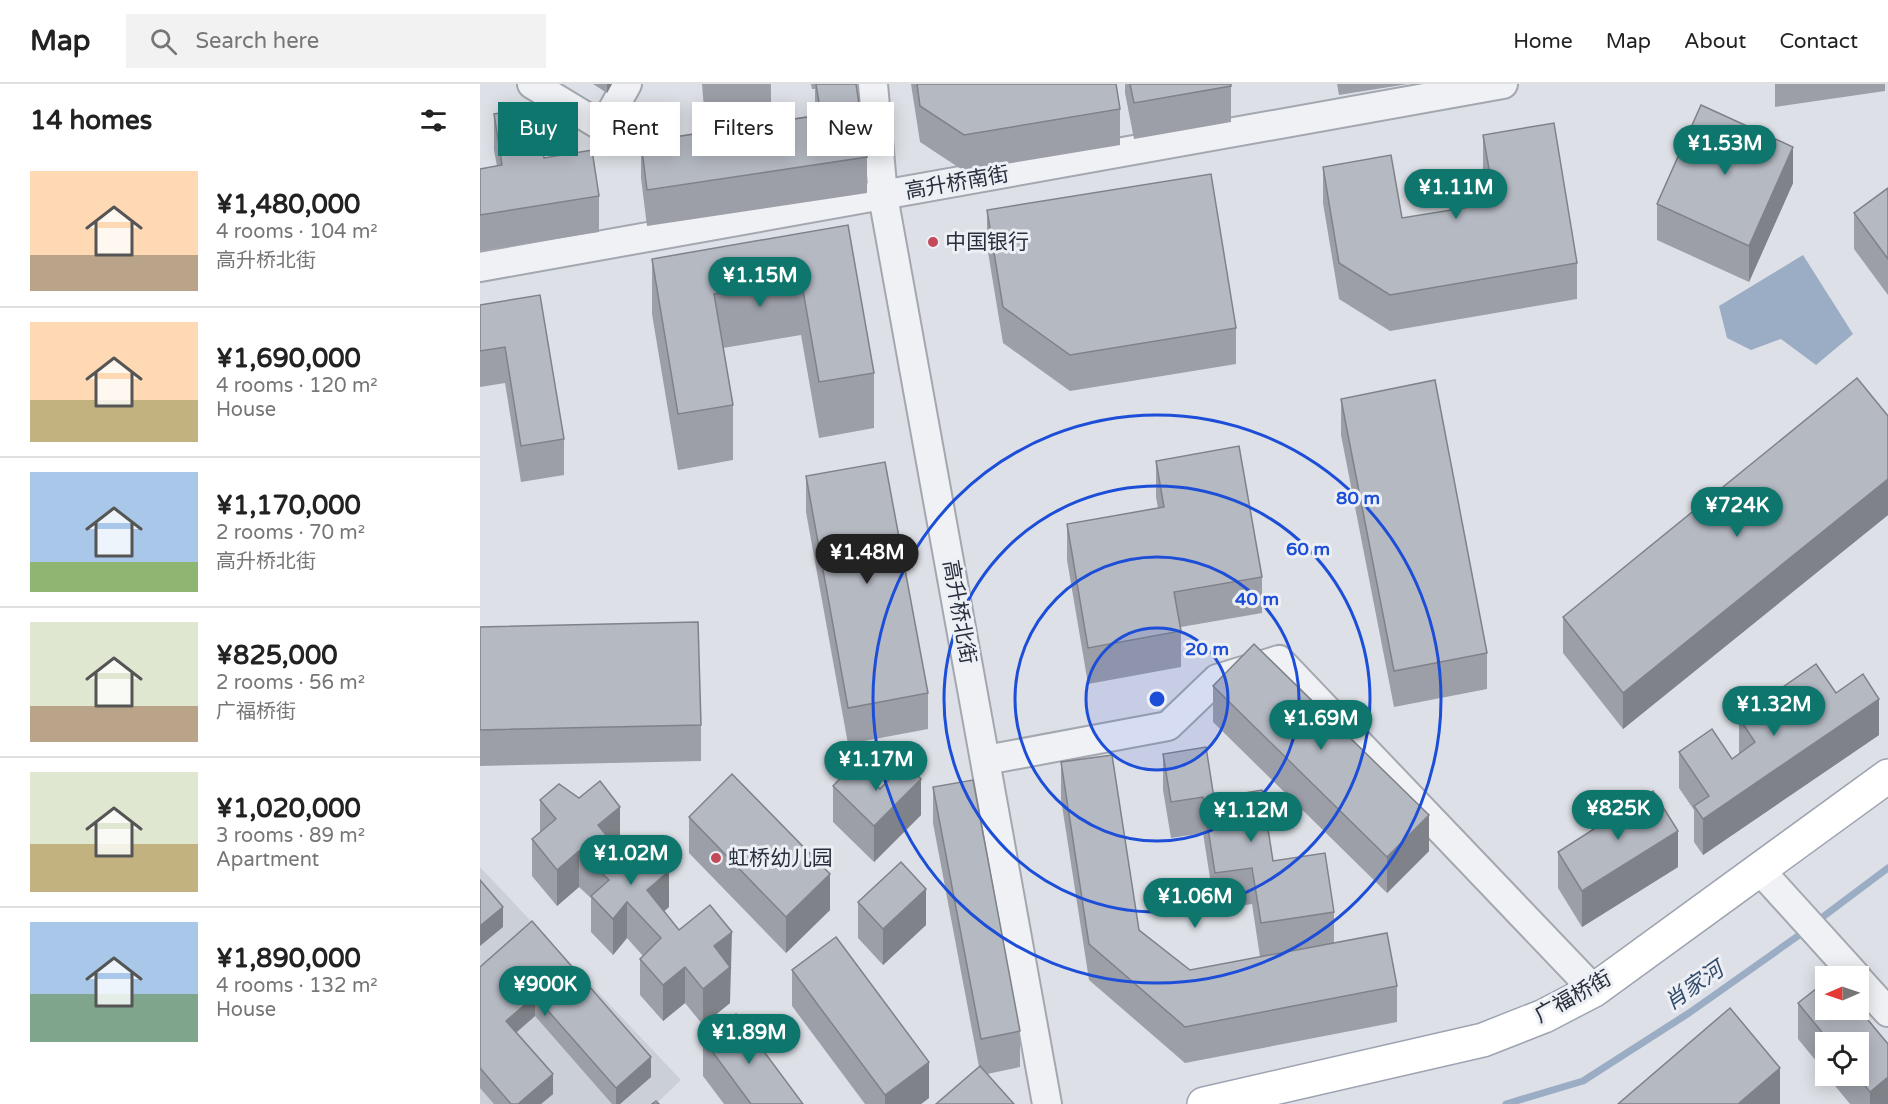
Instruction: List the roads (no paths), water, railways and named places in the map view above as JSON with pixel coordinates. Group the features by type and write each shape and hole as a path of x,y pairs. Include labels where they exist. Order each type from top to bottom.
{"main road":[{"name":"广福桥街","path":"1204,1104 1483,1040 1544,1016 1594,990 1888,776"}],"street":[{"path":"532,84 603,127 627,84"},
{"name":"高升桥北街","path":"873,84 883,196 1047,1104"},
{"name":"高升桥南街","path":"480,267 1503,84"},
{"path":"986,760 1168,726 1217,679 1279,660 1594,990"},
{"path":"1759,869 1846,966"},
{"path":"1869,991 1888,1012"}],"water":[{"path":"1803,255 1853,334 1816,365 1781,339 1751,350 1727,338 1719,306"}],"waterway":[{"name":"肖家河","path":"1816,922 1888,868"},
{"name":"肖家河","path":"1506,1104 1583,1081 1689,1013 1805,931"}],"place":[{"name":"中国银行","path":"933,242"},
{"name":"虹桥幼儿园","path":"716,858"}]}
